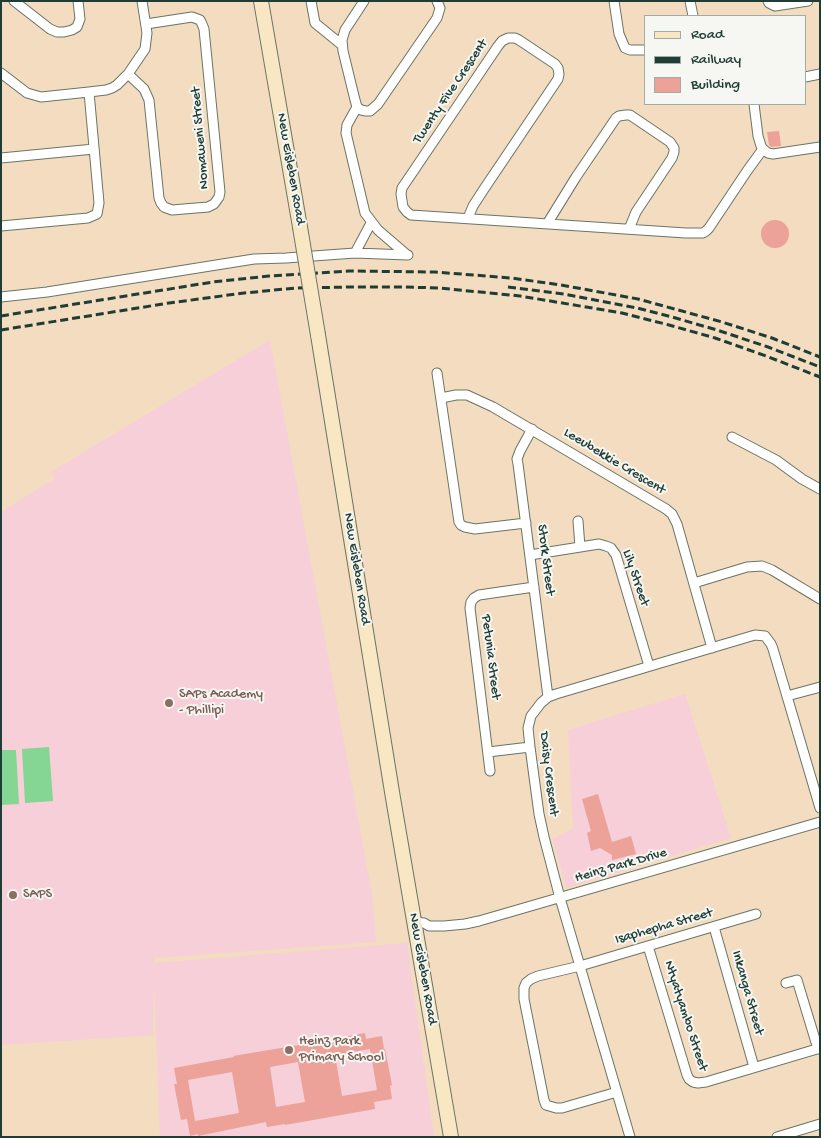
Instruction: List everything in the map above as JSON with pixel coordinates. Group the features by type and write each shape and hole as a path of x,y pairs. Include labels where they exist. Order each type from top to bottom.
{"main road":[{"name":"New Eisleben Road","path":"261,1 300,227 393,798 452,1137"}],"street":[{"path":"14,1 50,29 57,32 64,32 77,27 80,19 78,1"},
{"path":"1,73 21,89 34,96 106,90 118,85 145,49 147,39 142,1"},
{"path":"311,1 314,23 342,45"},
{"path":"364,1 345,30 342,45 357,107 366,111 370,111 378,104 436,18 440,8 437,1"},
{"path":"614,1 619,34 625,48 644,50"},
{"path":"690,1 693,15"},
{"path":"768,1 775,6 808,1"},
{"name":"Nomaweni Street","path":"128,74 144,89 149,100 161,203 164,207 172,210 214,204 220,197 220,192 204,29 200,20 192,17 146,24"},
{"name":"Twenty Five Crescent","path":"468,218 484,189 558,79 558,68 555,64 515,38 505,39 498,46 402,188 401,200 403,207 411,215 703,233 763,149"},
{"path":"806,77 820,74"},
{"path":"1,226 88,218 97,214 99,203 89,92"},
{"path":"754,105 758,136 761,146 768,153 773,154 820,147"},
{"path":"1,297 47,292 254,259 355,253 408,255 385,237 371,222 362,205 346,133 347,125 357,107"},
{"path":"547,224 616,118 626,115 670,142 674,148 672,158 636,212 629,229"},
{"path":"1,158 94,149"},
{"path":"355,253 371,222"},
{"path":"437,373 458,522 465,527 475,529 526,522"},
{"name":"Leeubekkie Crescent","path":"441,398 456,394 467,395 493,407 666,508 672,514 677,524 712,648"},
{"name":"Stork Street","path":"532,429 520,451 518,459 548,697"},
{"path":"732,437 776,460 802,480 820,490"},
{"path":"578,521 580,547"},
{"name":"Lily Street","path":"530,554 600,544 611,548 614,552 649,666"},
{"path":"694,583 747,567 762,566 820,599"},
{"name":"Petunia Street","path":"490,771 470,608 471,602 479,595 534,587"},
{"name":"Daisy Crescent","path":"630,1137 541,828 528,728 531,716 541,702 556,694 755,635 765,636 771,644 820,808"},
{"path":"787,696 820,687"},
{"path":"488,752 530,747"},
{"name":"Heinz Park Drive","path":"415,927 424,924 429,926 455,925 479,921 820,822"},
{"name":"Isaphepha Street","path":"617,1092 562,1108 546,1105 524,999 526,983 538,976 580,966 756,914"},
{"name":"Inkanga Street","path":"714,927 754,1067"},
{"name":"Ntyatyambo Street","path":"648,946 689,1079 698,1083 706,1082 819,1048"},
{"path":"786,983 797,980 819,1048"},
{"path":"777,1137 820,1124"}],"shaded area":[{"name":"SAPs Academy - Phillipi","path":"270,340 372,894 376,942 154,958 153,963 407,943 434,1137 160,1137 154,981 153,1035 1,1045 1,512 54,479 51,472"},
{"path":"685,694 731,838 566,888 553,839 573,828 568,730"}],"green space":[{"path":"49,747 53,801 25,803 22,749"},
{"path":"1,750 16,750 19,804 1,805"}],"building":[{"path":"779,131 781,146 771,147 767,132"},
{"path":"775,220 785,224 789,234 785,244 775,248 765,244 761,234 765,224"},
{"path":"598,794 612,842 631,836 636,854 612,860 612,855 600,848 591,851 587,833 591,831 582,799"},
{"path":"365,1033 366,1039 382,1036 392,1085 390,1086 392,1099 374,1102 375,1109 285,1125 267,1127 266,1122 190,1136 187,1119 181,1120 174,1084 177,1084 174,1068","holes":["370,1049 377,1090 342,1096 335,1055","298,1062 305,1102 276,1107 270,1067","232,1072 239,1113 195,1121 188,1080"]}],"railway":[{"path":"1,316 213,282 269,276 349,271 435,272 511,278 638,299 722,322 772,338 820,357"},
{"path":"508,287 564,294 637,308 717,330 820,367"},
{"path":"1,330 169,303 296,288 439,288 520,296 622,313 715,338 820,377"}],"place":[{"name":"SAPs Academy - Phillipi","path":"169,703"},
{"name":"SAPS","path":"13,895"},
{"name":"Heinz Park Primary School","path":"289,1050"}]}
